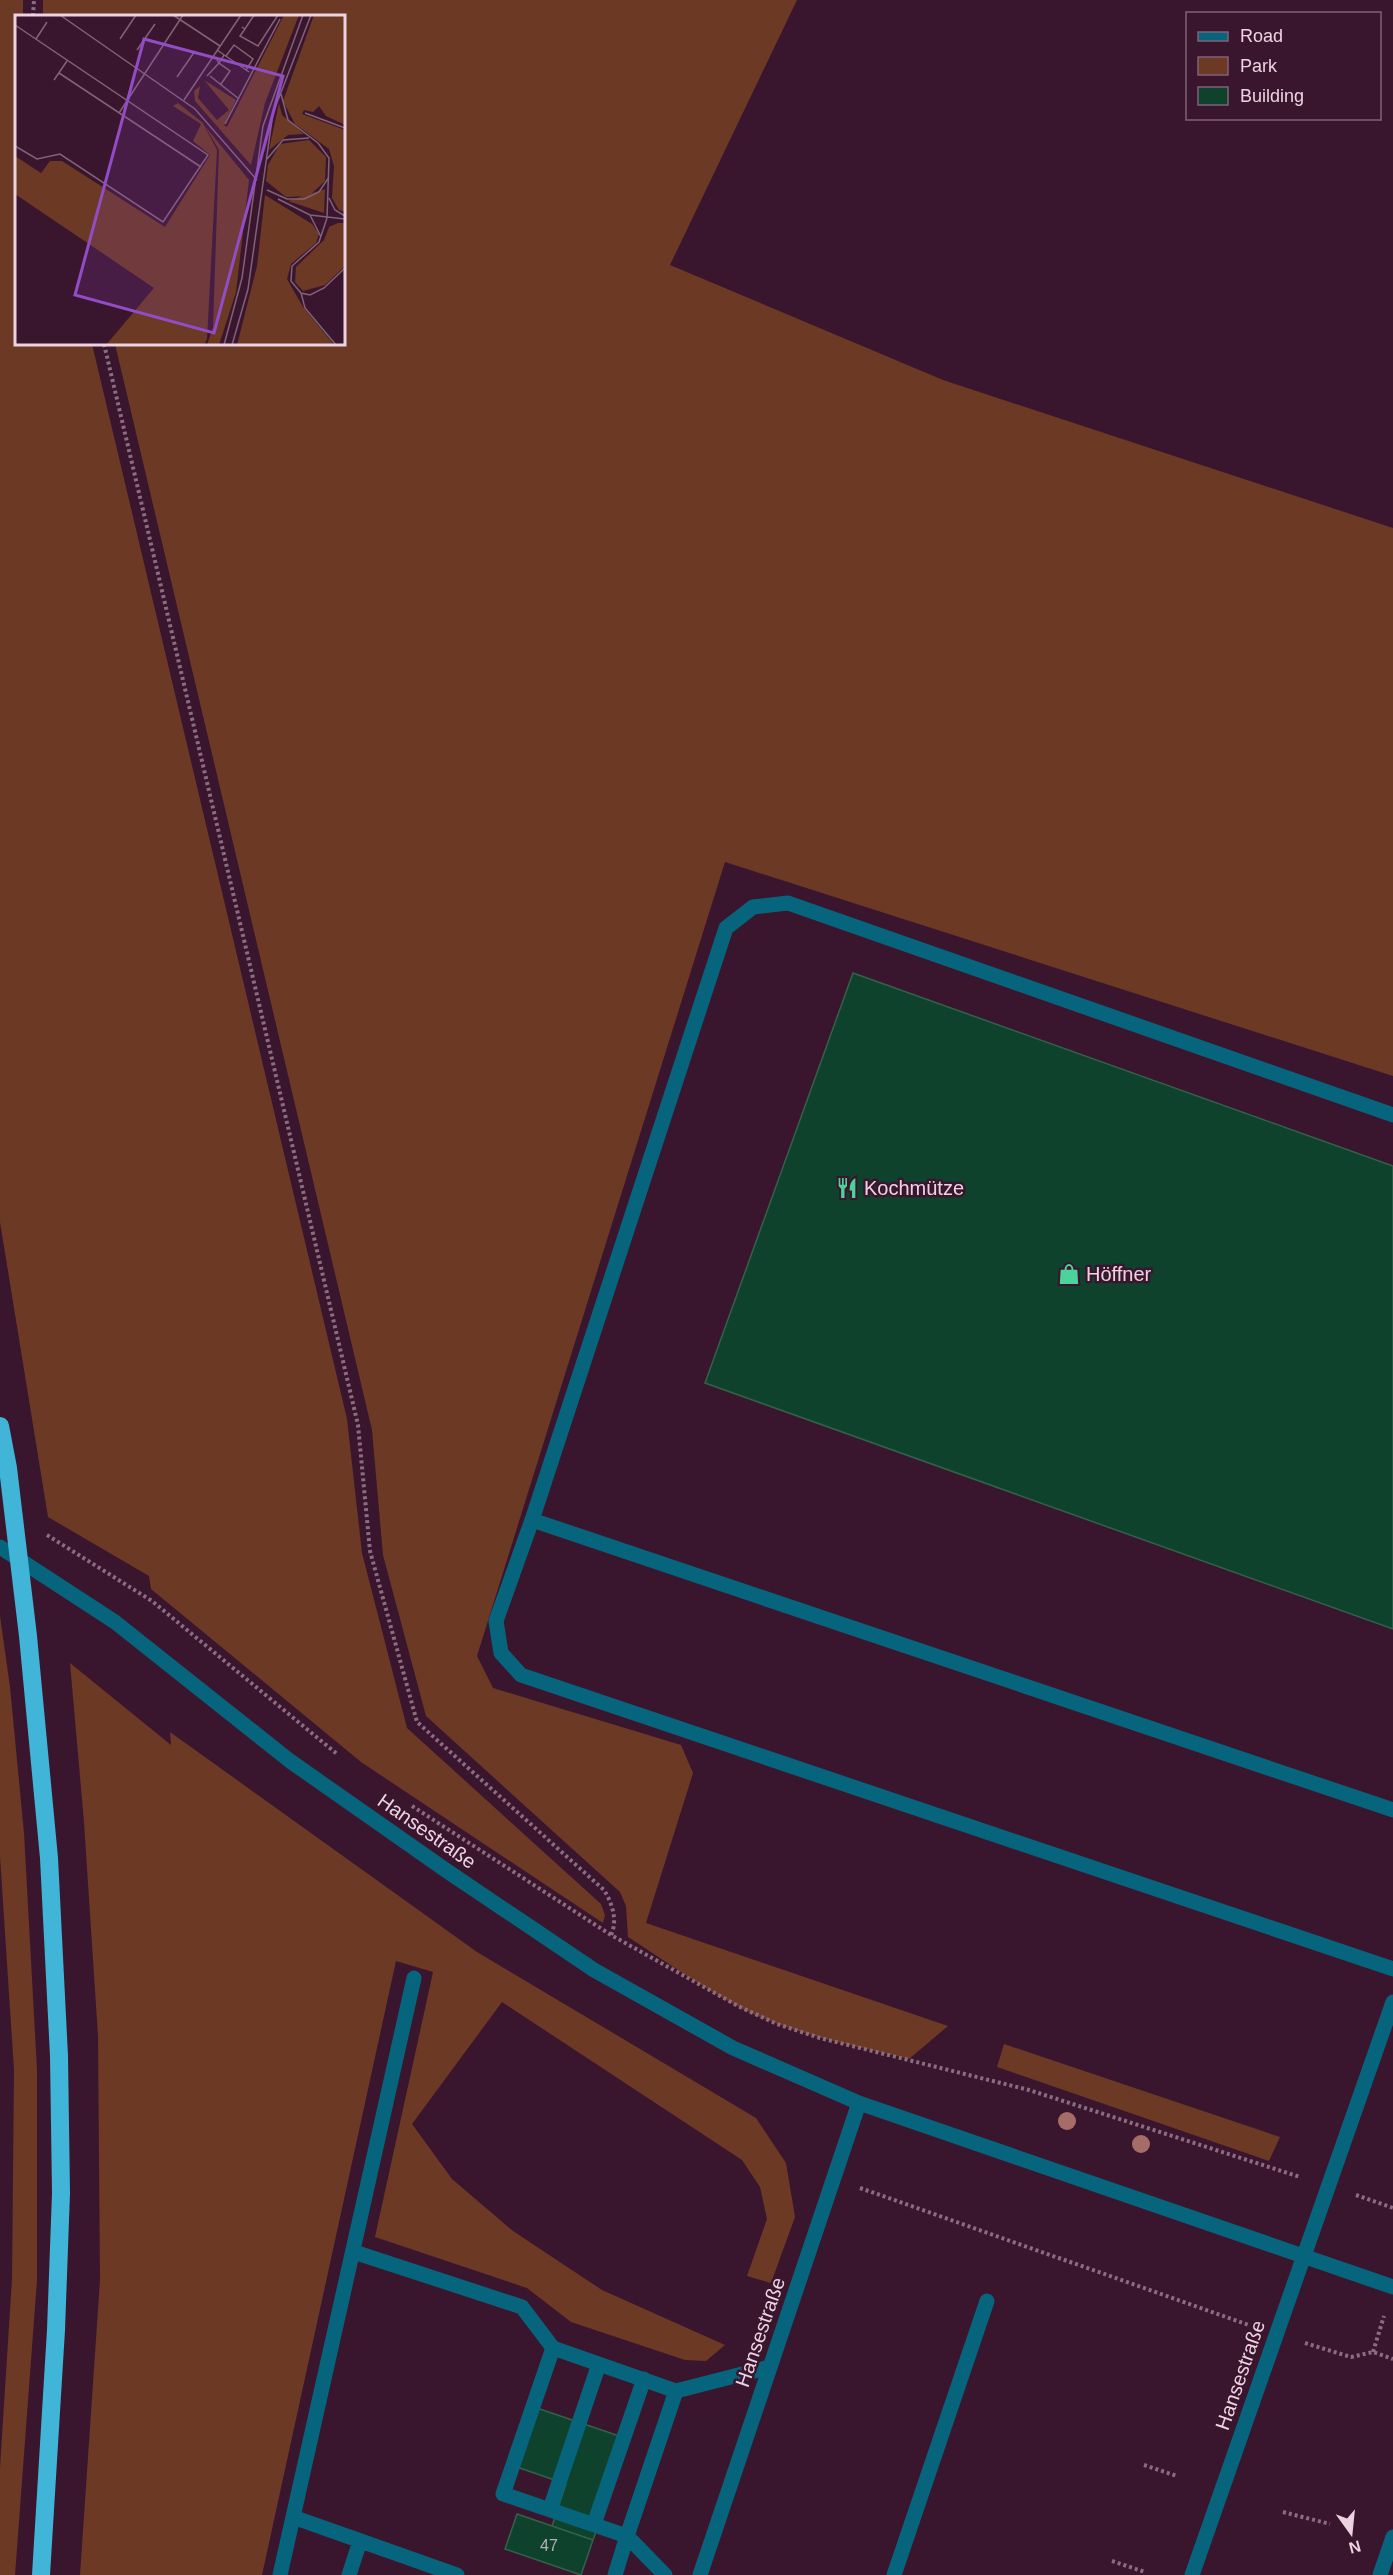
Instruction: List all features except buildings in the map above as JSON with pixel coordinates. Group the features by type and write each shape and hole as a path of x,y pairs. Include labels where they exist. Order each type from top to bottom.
{"highway":[{"path":"0,1426 8,1468 28,1636 49,1858 59,2056 61,2193 56,2342 41,2575"}],"street":[{"path":"1393,1114 788,903 753,907 726,928 532,1520 496,1621 501,1653 521,1675 1393,1969"},
{"path":"532,1520 1393,1810"},
{"name":"Hansestraße","path":"0,1547 115,1622 290,1761 594,1970 733,2048 859,2103 1393,2287"},
{"path":"280,2575 414,1978"},
{"path":"1304,2256 1393,2002"},
{"name":"Hansestraße","path":"700,2575 859,2103"},
{"path":"354,2252 522,2307 553,2348 676,2391 770,2367"},
{"name":"Hansestraße","path":"1192,2575 1304,2256"},
{"path":"894,2575 987,2301"},
{"path":"553,2348 503,2494 627,2536 665,2575"},
{"path":"550,2509 599,2364"},
{"path":"594,2524 644,2379"},
{"path":"615,2575 676,2391"},
{"path":"293,2517 457,2575"},
{"path":"1380,2575 1393,2537"},
{"path":"349,2575 360,2541"}],"path":[{"path":"33,15 34,0"},
{"path":"104,345 358,1425 370,1551 417,1722 604,1890 611,1901 614,1917 611,1935"},
{"path":"39,1530 152,1601 340,1756"},
{"path":"406,1802 611,1935 738,2006 777,2024 820,2038 1029,2090 1393,2208"},
{"path":"834,2179 1197,2307"},
{"path":"1386,2310 1373,2352 1393,2359"},
{"path":"1144,2464 1178,2476"},
{"path":"1283,2512 1330,2524"},
{"path":"1112,2561 1145,2572"}],"green space":[{"path":"0,0 23,0 23,15 15,15 15,345 92,345 347,1419 362,1553 407,1728 601,1904 605,1915 603,1923 361,1762 151,1589 149,1576 48,1517 0,1222"},
{"path":"43,0 797,0 670,265 943,380 1393,528 1393,1076 725,862 477,1656 493,1688 681,1745 693,1773 646,1923 948,2026 909,2059 821,2038 757,2016 709,1990 628,1937 626,1906 620,1892 426,1716 383,1555 372,1430 115,345 345,345 345,15 43,15"},
{"path":"0,1616 10,1687 24,1833 37,2070 37,2280 15,2575 0,2575 0,2468 12,2279 14,2070 0,1856"},
{"path":"70,1663 171,1745 170,1732 477,1952 756,2118 786,2163 795,2217 771,2283 747,2276 767,2219 760,2187 742,2160 502,2002 412,2124 452,2179 513,2231 602,2290 725,2345 706,2361 685,2360 571,2322 527,2288 375,2237 433,1972 396,1961 262,2575 80,2575 100,2280 98,2036 84,1822"},
{"path":"1004,2044 1280,2137 1269,2161 997,2067"}],"place":[{"name":"Kochmütze","path":"847,1188"},
{"name":"Höffner","path":"1069,1274"}]}
